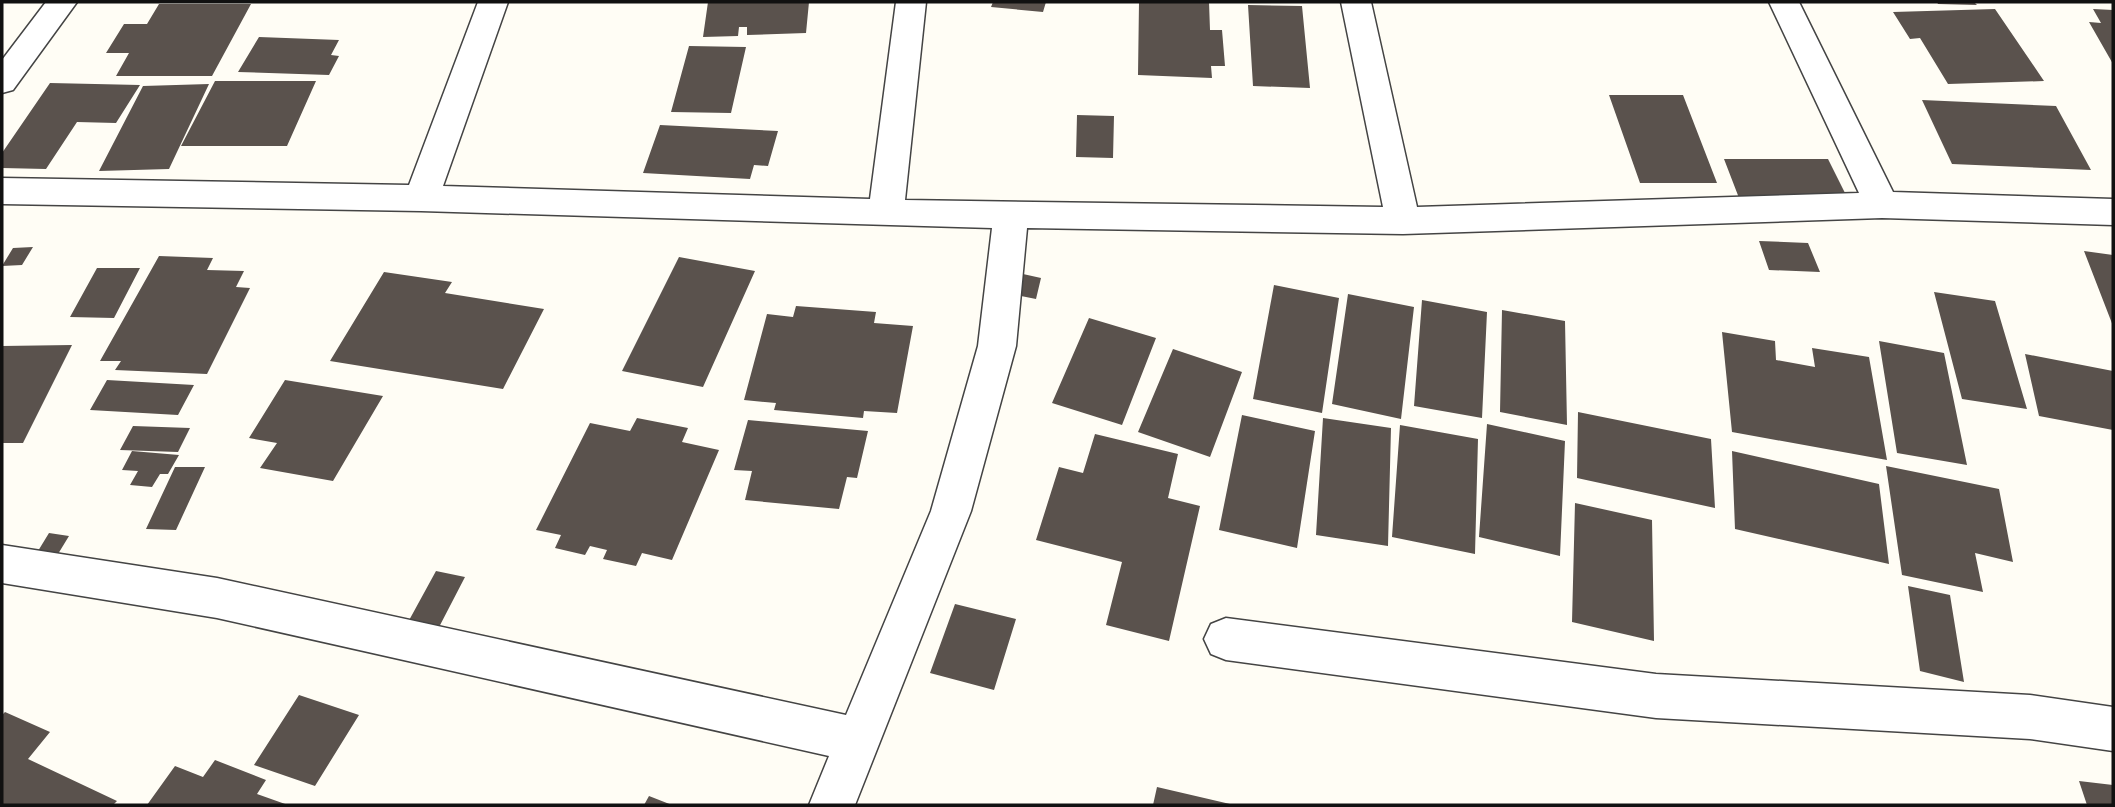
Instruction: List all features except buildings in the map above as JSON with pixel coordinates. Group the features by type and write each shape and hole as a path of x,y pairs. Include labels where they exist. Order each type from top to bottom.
{"street":[{"path":"2,82 62,2"},
{"path":"421,198 493,2"},
{"path":"886,213 911,2"},
{"path":"1356,2 1404,221"},
{"path":"1784,2 1882,205"},
{"path":"2,191 421,198 886,213 1404,221 1882,205 2113,212"},
{"path":"832,805 951,511 997,346 1012,215"},
{"path":"2,564 217,598 858,740"},
{"path":"1226,639 1656,696 2030,717 2113,729"}]}
